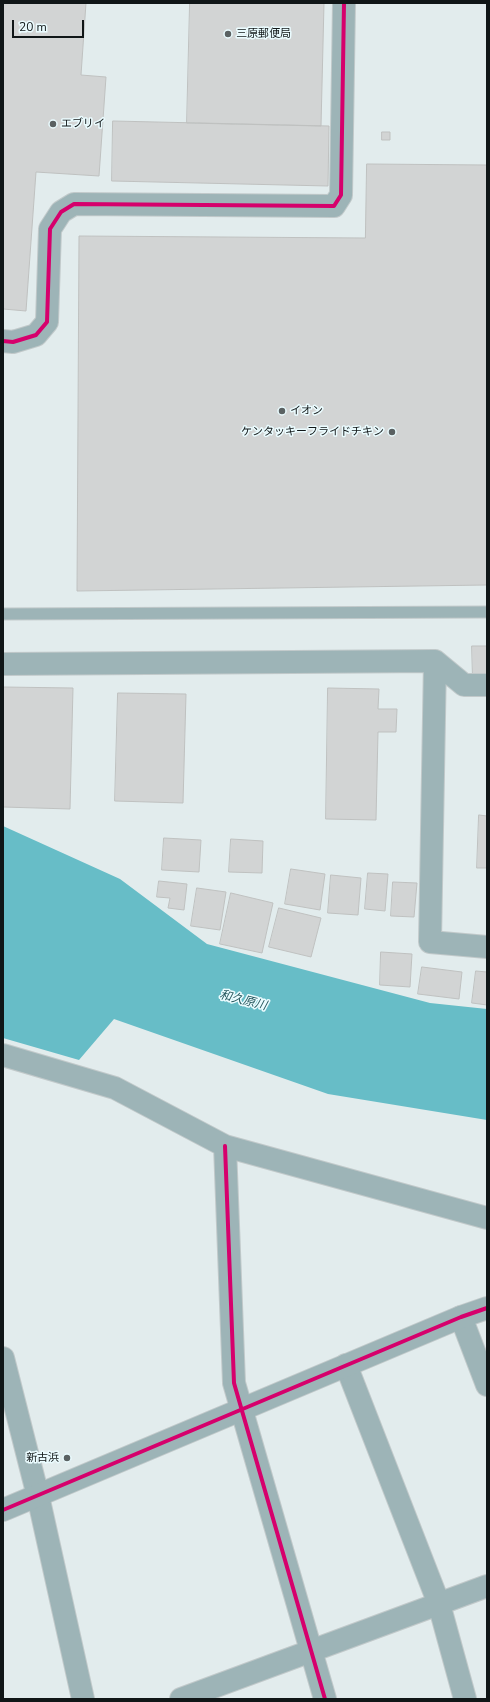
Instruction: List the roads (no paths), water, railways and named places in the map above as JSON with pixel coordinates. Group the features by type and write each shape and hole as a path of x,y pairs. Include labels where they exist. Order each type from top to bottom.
{"street":[{"path":"3,341 13,342 36,335 47,322 50,229 61,212 74,204 334,206 341,195 344,3"},
{"path":"3,664 435,661 464,685 487,685"},
{"path":"435,661 430,942 487,947"},
{"path":"3,1055 115,1088 225,1146 487,1218"},
{"path":"225,1146 234,1383 325,1699"},
{"path":"3,1510 461,1317 487,1308"},
{"path":"461,1317 487,1385"},
{"path":"3,1358 38,1496 83,1699"},
{"path":"346,1365 438,1604 465,1699"},
{"path":"181,1699 487,1586"}],"lane":[{"path":"3,614 487,612"}],"water":[{"name":"和久原川","path":"3,826 120,879 207,944 430,1003 487,1009 487,1120 328,1094 114,1019 79,1060 3,1038"}],"place":[{"name":"三原郵便局","path":"228,34"},
{"name":"エブリイ","path":"53,124"},
{"name":"イオン","path":"282,411"},
{"name":"ケンタッキーフライドチキン","path":"392,432"},
{"name":"新古浜","path":"67,1458"}]}
